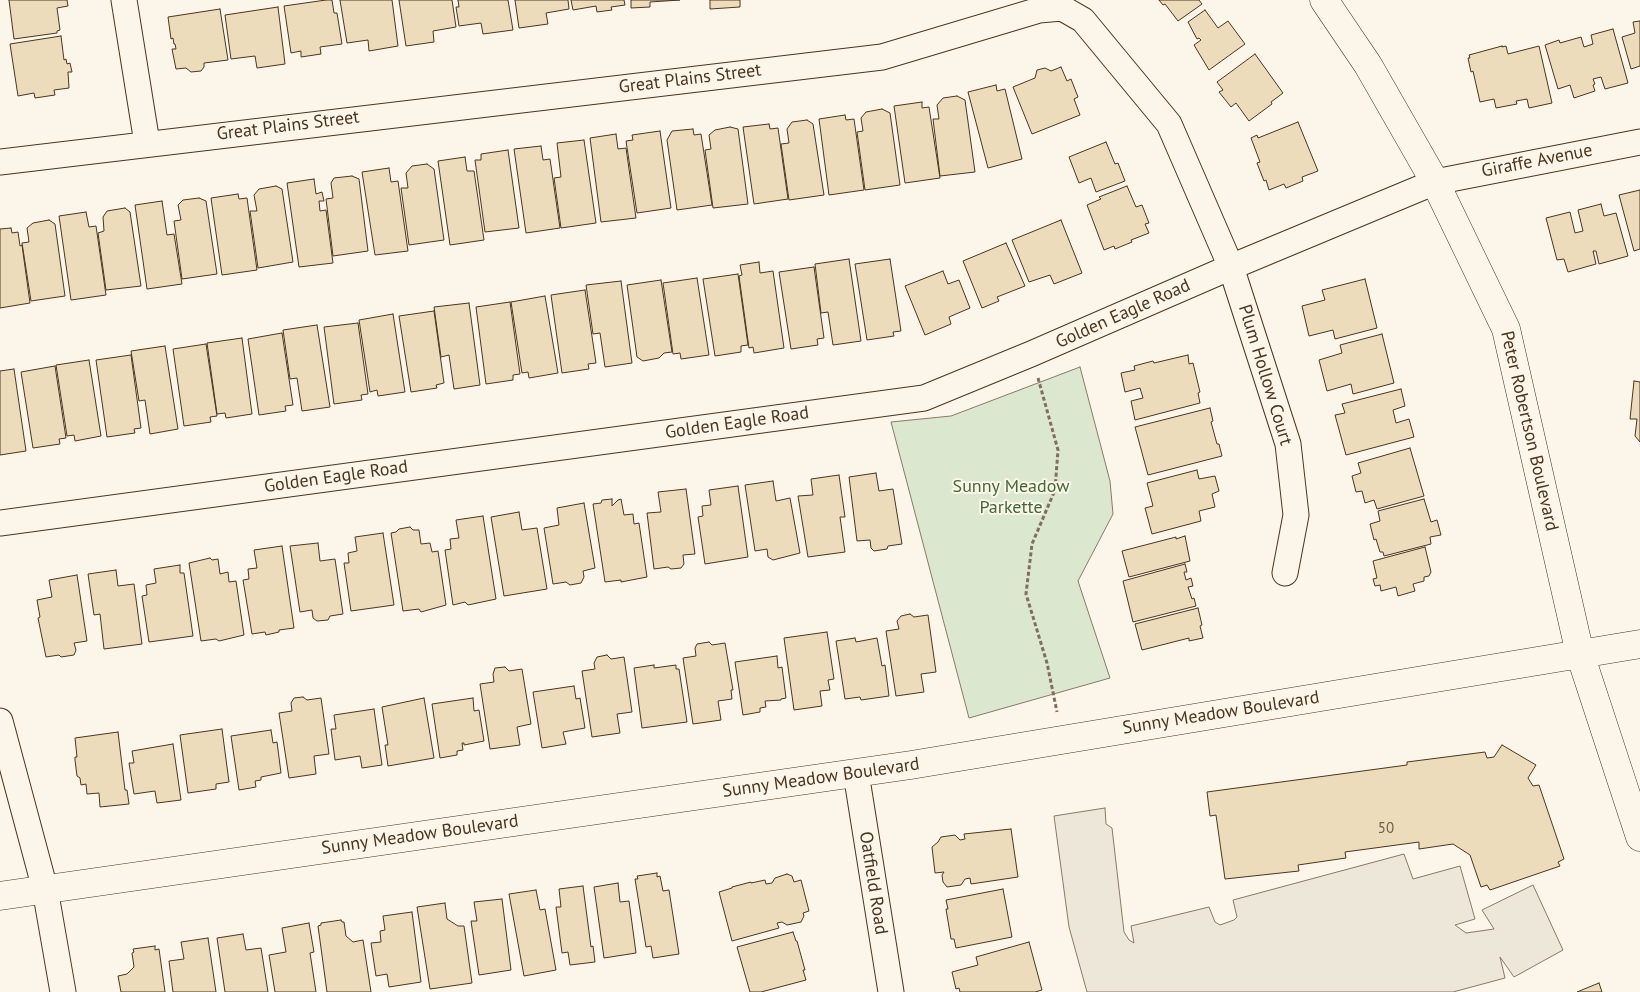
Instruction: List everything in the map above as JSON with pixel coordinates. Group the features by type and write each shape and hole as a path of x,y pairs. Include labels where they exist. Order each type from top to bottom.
{"street":[{"path":"124,0 147,143"},
{"name":"Peter Robertson Boulevard","path":"1324,0 1368,66 1435,182 1506,329 1580,654 1640,836"},
{"name":"Great Plains Street","path":"0,162 882,57 1039,10 1062,8 1084,20 1168,124 1231,267"},
{"name":"Giraffe Avenue","path":"1435,182 1640,142"},
{"name":"Golden Eagle Road","path":"0,523 924,398 1032,354 1231,267 1435,182"},
{"name":"Plum Hollow Court","path":"1231,267 1288,444 1296,515 1285,573"},
{"name":"Sunny Meadow Boulevard","path":"0,896 856,773 1640,644"},
{"path":"0,722 45,889 63,992"},
{"name":"Oatfield Road","path":"856,773 891,992"}],"path":[{"path":"1032,354 1058,450 1055,490 1032,544 1026,594 1046,662 1064,739"}],"green space":[{"name":"Sunny Meadow Parkette","path":"1080,367 1110,481 1113,514 1078,581 1110,678 969,718 891,422 951,416"}],"shaded area":[{"path":"1105,808 1106,824 1112,828 1124,932 1129,940 1134,943 1131,926 1209,907 1215,922 1220,925 1237,917 1233,900 1404,854 1413,879 1460,866 1475,919 1455,925 1466,933 1494,929 1482,910 1533,885 1563,950 1514,977 1500,957 1505,978 1453,992 1087,992 1069,927 1054,816"}],"building":[{"path":"9,0 67,0 68,6 57,8 60,30 57,33 14,39"},
{"path":"332,0 334,13 337,13 342,44 320,47 321,54 301,57 301,51 291,53 284,6"},
{"path":"340,0 392,0 398,46 369,51 368,40 347,43"},
{"path":"399,0 452,0 456,27 433,31 434,42 406,46"},
{"path":"458,0 508,0 513,30 483,34 481,23 459,26 456,7 459,7"},
{"path":"515,0 568,0 569,9 546,13 548,24 519,28"},
{"path":"571,0 624,0 625,5 611,7 612,10 597,12 596,6 573,10"},
{"path":"631,0 680,0 650,2 650,7 631,8"},
{"path":"710,0 740,0 740,7 710,9"},
{"path":"1159,0 1199,0 1202,4 1178,21 1165,4 1163,5"},
{"path":"278,7 285,64 257,68 255,56 231,59 225,15"},
{"path":"220,9 228,60 204,63 201,71 191,72 186,68 176,69 172,49 176,49 173,38 171,39 168,17"},
{"path":"1205,10 1218,28 1228,21 1245,44 1209,70 1194,45 1201,40 1197,39 1188,22"},
{"path":"1640,21 1640,66 1631,69 1622,37 1635,33 1633,22"},
{"path":"1613,29 1628,83 1605,89 1601,77 1593,79 1595,91 1574,98 1570,85 1558,89 1545,45 1559,40 1560,43 1581,37 1584,47 1593,44 1591,35"},
{"path":"61,36 64,60 66,59 67,64 70,63 72,72 68,72 69,88 54,90 55,95 35,98 34,93 18,96 10,44"},
{"path":"1506,46 1508,54 1539,46 1552,103 1529,108 1527,99 1516,101 1517,104 1496,108 1494,99 1480,102 1473,71 1471,72 1469,55"},
{"path":"1255,54 1283,93 1249,121 1236,103 1231,107 1219,92 1223,90 1217,82"},
{"path":"1061,67 1067,81 1071,79 1078,97 1074,99 1080,115 1032,134 1013,87 1035,78 1037,70 1045,68 1051,71"},
{"path":"996,85 997,91 1005,89 1022,159 988,168 968,92"},
{"path":"957,96 965,100 975,172 940,176 933,119 939,119 937,105 943,98"},
{"path":"922,102 922,108 929,107 940,178 905,183 894,106"},
{"path":"882,109 890,113 900,185 865,190 857,132 863,131 861,118 866,112"},
{"path":"845,115 846,120 854,119 864,190 829,195 819,119"},
{"path":"807,120 813,124 824,195 789,200 781,144 789,143 787,129 792,122"},
{"path":"1298,122 1318,171 1302,177 1303,181 1286,188 1284,184 1269,190 1257,163 1260,162 1251,138 1257,135 1258,138"},
{"path":"769,124 770,129 778,128 788,199 754,204 743,127"},
{"path":"730,127 738,129 748,204 713,208 705,150 711,149 709,135 715,130"},
{"path":"693,129 694,135 701,134 712,205 677,210 667,140 672,131"},
{"path":"660,131 671,208 637,213 626,141 633,140 632,135"},
{"path":"616,134 618,149 626,148 636,218 601,222 590,138"},
{"path":"584,140 596,223 561,228 554,178 561,177 557,143"},
{"path":"1106,142 1115,164 1118,163 1125,181 1096,192 1091,178 1079,183 1069,157"},
{"path":"541,146 543,160 550,159 560,228 526,233 514,149"},
{"path":"508,150 519,228 485,232 475,160 481,160 481,154"},
{"path":"465,157 467,171 474,171 484,240 450,245 438,161"},
{"path":"427,164 434,169 444,240 409,245 401,188 408,188 406,173 412,166"},
{"path":"389,168 391,182 398,181 408,251 375,255 362,172"},
{"path":"352,176 359,179 368,251 333,256 326,199 333,198 331,183 334,178"},
{"path":"314,179 316,194 322,192 324,201 319,201 320,211 326,210 333,263 299,267 287,183"},
{"path":"276,186 282,189 293,262 258,268 250,211 257,211 254,195 259,189"},
{"path":"1127,186 1136,207 1142,205 1149,223 1145,224 1149,233 1115,249 1114,246 1104,250 1087,205 1101,199 1099,197"},
{"path":"1640,190 1640,249 1634,251 1619,195"},
{"path":"238,194 239,199 247,198 257,270 222,275 211,198"},
{"path":"199,198 206,201 217,274 182,279 174,221 181,220 178,205 183,200"},
{"path":"162,201 167,235 174,234 182,284 147,289 135,205"},
{"path":"1601,204 1604,216 1616,213 1628,256 1599,264 1596,251 1593,251 1596,264 1568,272 1564,259 1557,260 1546,218 1570,212 1575,233 1583,231 1578,210"},
{"path":"125,208 130,212 141,286 106,290 98,233 104,231 103,217 107,211"},
{"path":"86,212 89,227 96,226 106,295 71,300 59,216"},
{"path":"49,220 55,224 65,296 31,301 22,243 29,242 27,228 33,223"},
{"path":"1061,220 1082,273 1054,284 1050,275 1029,282 1012,240"},
{"path":"11,228 12,233 18,232 20,246 22,245 30,303 0,308 0,229"},
{"path":"1006,243 1025,286 997,297 999,301 982,308 963,261"},
{"path":"849,259 861,341 833,345 828,312 821,313 815,264"},
{"path":"890,259 901,331 893,332 894,336 867,340 855,264"},
{"path":"759,262 760,273 773,271 784,348 754,353 753,347 749,348 739,276 742,275 740,265"},
{"path":"814,267 824,338 817,339 818,345 791,349 779,272"},
{"path":"943,271 948,284 959,280 970,308 949,317 951,324 925,335 905,286"},
{"path":"738,274 748,345 741,346 741,352 715,356 703,279"},
{"path":"697,278 709,355 681,359 680,353 673,354 663,283"},
{"path":"1365,279 1377,328 1335,339 1333,330 1309,336 1302,306 1325,300 1322,290"},
{"path":"661,280 672,352 664,353 659,358 643,361 637,357 627,285"},
{"path":"621,281 632,363 605,367 600,333 593,334 586,285"},
{"path":"585,290 596,363 588,364 589,369 562,373 551,295"},
{"path":"545,296 558,373 529,378 528,372 522,373 511,302"},
{"path":"510,302 520,374 513,375 513,380 486,384 476,307"},
{"path":"469,303 480,385 454,389 449,355 441,357 434,307"},
{"path":"434,311 444,383 436,385 437,388 411,392 399,316"},
{"path":"393,314 405,392 378,396 377,390 370,392 359,320"},
{"path":"358,323 368,394 361,395 362,400 334,404 324,327"},
{"path":"317,325 330,407 302,411 297,378 290,379 283,330"},
{"path":"282,333 293,405 285,406 286,411 259,415 248,339"},
{"path":"1382,334 1394,383 1353,394 1351,384 1327,391 1319,360 1342,353 1340,345"},
{"path":"242,338 252,414 226,418 225,413 217,414 207,343"},
{"path":"206,344 217,416 210,417 211,422 184,426 173,349"},
{"path":"165,346 178,429 150,434 145,400 139,401 131,351"},
{"path":"131,355 141,428 134,429 135,433 107,437 96,360"},
{"path":"1188,355 1189,364 1193,363 1200,392 1198,393 1200,403 1135,420 1131,401 1143,398 1140,388 1125,392 1121,373 1135,370 1134,366"},
{"path":"89,360 101,436 75,441 74,435 67,436 56,365"},
{"path":"55,366 66,438 59,439 60,444 33,448 21,372"},
{"path":"14,369 26,451 0,455 0,371"},
{"path":"1634,381 1640,382 1640,442 1635,436 1637,419 1630,419"},
{"path":"1401,389 1405,406 1393,410 1396,423 1409,419 1414,437 1346,455 1335,415 1345,413 1342,404"},
{"path":"1210,408 1213,421 1211,422 1222,456 1148,475 1135,427"},
{"path":"1410,448 1424,496 1377,509 1374,500 1365,503 1362,491 1356,492 1352,476 1361,473 1358,463"},
{"path":"1197,470 1199,479 1215,476 1219,491 1212,494 1215,507 1199,511 1201,521 1152,534 1145,508 1153,506 1147,483"},
{"path":"876,473 879,491 893,489 902,544 874,551 871,548 870,540 857,541 849,477"},
{"path":"839,475 845,517 840,517 845,552 808,557 798,496 813,495 811,479"},
{"path":"773,481 776,501 790,498 800,553 773,560 768,557 767,549 755,551 745,485"},
{"path":"738,486 748,557 705,564 698,517 703,516 702,506 711,505 709,490"},
{"path":"686,489 695,554 683,555 684,564 681,568 654,569 647,513 661,512 658,492"},
{"path":"612,499 612,506 621,499 624,515 633,514 634,524 639,523 647,577 621,582 621,580 605,582 593,504 601,503 602,500"},
{"path":"1424,499 1431,522 1437,520 1441,535 1430,537 1431,544 1384,556 1383,552 1380,552 1376,539 1374,540 1370,524 1380,521 1378,511"},
{"path":"584,503 595,568 583,571 584,577 581,583 570,585 566,582 553,584 544,528 559,525 557,508"},
{"path":"519,512 522,530 537,528 547,589 504,596 491,517"},
{"path":"483,516 496,599 468,605 465,602 453,605 445,550 451,549 450,539 459,538 456,520"},
{"path":"410,527 413,530 419,530 421,544 430,543 432,552 438,551 446,605 421,612 419,609 403,611 391,533"},
{"path":"383,533 394,605 351,611 344,563 349,563 348,553 357,551 355,537"},
{"path":"1185,536 1190,561 1129,577 1122,551"},
{"path":"318,543 320,561 335,559 343,614 330,616 328,620 317,621 313,618 312,610 300,612 290,546"},
{"path":"282,546 294,628 279,630 279,632 266,635 265,632 252,634 243,580 249,579 248,569 257,568 254,550"},
{"path":"1425,547 1431,572 1429,576 1424,577 1424,581 1413,584 1415,591 1398,596 1396,587 1381,591 1380,585 1375,586 1373,579 1377,578 1373,561"},
{"path":"210,558 212,560 218,559 220,574 228,572 229,582 236,581 244,635 219,641 216,639 201,641 189,563"},
{"path":"1185,564 1186,580 1191,578 1193,586 1188,587 1196,606 1133,622 1123,581"},
{"path":"180,565 180,573 184,573 193,636 149,642 142,596 147,595 146,585 156,583 154,569"},
{"path":"116,570 118,586 134,584 142,644 104,649 100,614 94,615 88,574"},
{"path":"77,575 87,641 74,643 76,650 74,655 46,657 38,618 40,617 37,600 52,597 49,580"},
{"path":"1198,608 1203,638 1189,641 1189,638 1142,650 1135,624"},
{"path":"910,614 914,617 928,615 936,672 921,674 924,692 896,696 886,631 899,629 897,621 901,616"},
{"path":"827,632 834,679 828,680 830,690 820,691 822,706 794,710 784,638"},
{"path":"855,638 856,642 877,638 882,666 885,665 889,696 861,700 860,697 845,699 836,641"},
{"path":"709,642 712,645 725,643 733,690 731,690 732,699 718,701 721,720 693,724 683,658 696,656 695,648 697,644"},
{"path":"607,655 611,659 624,657 632,712 617,714 620,733 592,737 582,671 595,669 594,663 597,657"},
{"path":"777,656 778,668 782,667 786,698 765,701 766,707 760,708 760,712 743,715 735,662"},
{"path":"654,665 654,668 676,665 676,669 679,669 687,722 642,728 634,668"},
{"path":"505,667 509,671 522,669 531,724 517,727 520,745 490,749 480,684 494,682 493,674 495,668"},
{"path":"574,686 576,699 580,698 585,728 563,732 566,744 542,748 533,692"},
{"path":"303,697 307,700 321,698 329,754 314,756 316,774 289,778 279,713 292,711 291,703 294,698"},
{"path":"424,698 434,758 388,766 385,745 388,745 382,707"},
{"path":"473,698 474,711 479,710 484,741 464,745 462,743 463,750 457,751 457,755 440,758 432,704"},
{"path":"374,709 382,765 362,768 360,756 335,760 331,729 336,729 334,715"},
{"path":"222,729 229,782 216,784 216,789 188,793 180,735"},
{"path":"271,730 273,743 277,742 281,773 261,777 261,780 255,781 256,787 239,790 231,736"},
{"path":"118,732 125,790 127,790 129,804 100,807 99,793 87,794 86,784 81,785 80,778 77,776 75,738"},
{"path":"173,744 181,800 157,803 155,791 134,794 129,763 134,763 132,751"},
{"path":"1502,745 1536,765 1528,778 1533,786 1539,785 1564,859 1558,862 1560,866 1490,890 1487,885 1481,887 1470,855 1453,844 1419,849 1419,842 1345,852 1346,858 1298,865 1299,871 1225,879 1216,815 1210,816 1207,792 1407,765 1407,762 1485,752 1487,758 1494,757"},
{"path":"1011,829 1018,877 971,884 970,878 965,879 961,885 947,887 943,882 942,875 944,872 935,873 932,847 941,837 955,835 960,840 965,839 964,834"},
{"path":"657,873 657,877 660,876 663,891 669,890 679,954 653,958 651,946 646,947 635,879 638,879 637,876"},
{"path":"787,874 792,876 794,882 801,880 809,911 803,913 804,916 801,922 787,925 782,922 777,923 779,928 732,941 719,892 751,882 765,880 766,884 772,883 775,878"},
{"path":"618,883 620,902 629,901 636,953 604,958 594,887"},
{"path":"583,886 591,947 593,946 595,962 570,965 568,952 562,953 556,907 561,907 559,889"},
{"path":"1003,889 1012,937 956,948 954,939 951,939 946,900"},
{"path":"536,890 540,910 545,909 556,970 524,976 509,894"},
{"path":"502,899 511,970 479,975 471,921 477,921 474,902"},
{"path":"445,903 447,919 458,926 464,926 472,983 430,989 417,907"},
{"path":"412,912 421,982 389,987 387,974 376,976 371,943 381,942 380,931 385,930 383,916"},
{"path":"341,920 344,922 346,936 353,942 363,940 371,992 327,992 318,926 321,923"},
{"path":"309,923 314,952 310,953 316,992 275,992 269,955 286,952 282,928"},
{"path":"793,932 805,970 803,970 806,980 761,992 750,992 737,947"},
{"path":"243,934 246,950 261,948 268,992 225,992 217,938"},
{"path":"208,938 216,992 173,992 169,961 184,959 181,942"},
{"path":"1029,942 1042,990 1035,992 960,992 959,988 956,989 952,972 978,965 976,957"},
{"path":"155,946 155,950 159,949 165,992 121,992 118,976 127,974 134,967 133,949"},
{"path":"1599,983 1602,992 1577,992"}]}
